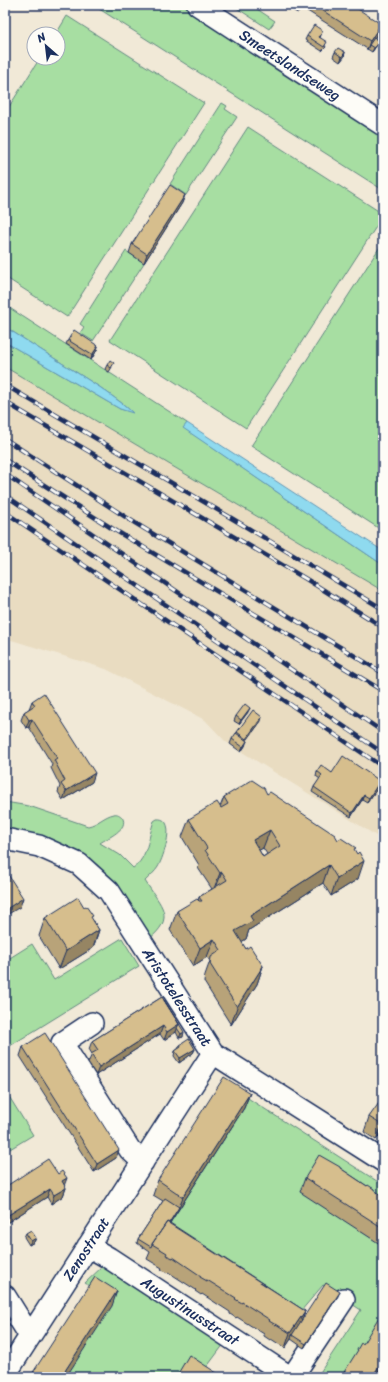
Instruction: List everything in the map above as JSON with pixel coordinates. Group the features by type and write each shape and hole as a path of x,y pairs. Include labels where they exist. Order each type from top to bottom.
{"street":[{"name":"Smeetslandseweg","path":"198,5 383,124"},
{"name":"Aristotelesstraat","path":"5,839 39,846 79,864 109,891 213,1053 383,1161"},
{"path":"92,1023 62,1043 130,1150 143,1162"},
{"name":"Zenostraat","path":"5,1375 213,1053"},
{"name":"Augustinusstraat","path":"88,1246 109,1258 291,1377 344,1299"},
{"path":"5,1296 30,1336"}],"shaded area":[{"path":"5,367 383,591 383,840 226,742 205,720 106,669 5,638"}],"green space":[{"path":"93,5 184,5 383,132 383,190"},
{"path":"232,5 251,5 275,21 269,29"},
{"path":"67,16 204,103 67,317 5,277 5,113 35,66 66,66 66,26 61,26"},
{"path":"222,103 227,106 225,109 237,117 186,195 170,184"},
{"path":"248,127 383,214 383,216 246,428 110,340"},
{"path":"383,242 383,531 251,446"},
{"path":"126,251 144,263 93,341 80,333 84,327 80,324"},
{"path":"5,305 187,423 184,428 383,565 383,591 5,367 5,342 120,409 132,412 101,388 5,327"},
{"path":"5,802 29,806 88,826 95,824 107,816 118,814 124,821 123,825 117,833 100,843 120,855 133,868 142,859 145,853 154,821 157,819 163,820 167,824 168,831 163,855 158,867 145,881 161,905 163,911 164,918 162,925 157,932 148,940 116,890 5,832"},
{"path":"122,938 139,966 5,1049 5,961 32,944 54,980"},
{"path":"5,1090 33,1135 5,1152"},
{"path":"240,1093 383,1185 383,1377 317,1377 361,1310 323,1285 295,1318 158,1228"},
{"path":"103,1266 224,1344 203,1372 212,1377 54,1377 106,1296 85,1283"}],"water":[{"path":"5,327 101,388 133,413 120,409 5,342"},
{"path":"187,423 383,551 383,565 183,428"}],"building":[{"path":"314,5 352,5 381,24 370,41"},
{"path":"314,25 323,31 319,37 327,42 324,47 307,36"},
{"path":"374,38 379,41 374,48 369,45"},
{"path":"338,48 345,52 342,57 335,52"},
{"path":"170,185 185,195 147,254 132,244"},
{"path":"74,330 98,346 92,355 68,340"},
{"path":"110,360 114,363 111,368 107,365"},
{"path":"44,693 95,773 66,791 61,784 65,781 54,760 57,758 32,719 29,720 24,712 35,705 32,701"},
{"path":"245,704 250,708 241,720 236,716"},
{"path":"253,710 262,717 246,739 237,732"},
{"path":"236,733 247,741 243,747 232,739"},
{"path":"343,756 380,781 369,798 364,795 352,813 314,787 322,775 317,771 321,765 332,773"},
{"path":"252,780 264,788 267,794 270,792 335,835 338,840 341,838 356,848 354,849 357,854 359,852 364,861 337,878 329,865 250,916 253,921 235,931 246,949 250,946 263,966 237,1007 210,964 211,957 221,950 214,939 200,948 177,911 197,899 202,901 199,897 227,880 222,872 220,873 205,850 207,848 189,819 217,802 221,808 228,804 224,797","holes":["270,830 280,846 263,857 253,840"]},
{"path":"9,876 23,898 5,910 5,879"},
{"path":"78,897 84,907 86,906 93,916 91,917 99,930 66,951 45,918"},
{"path":"162,997 179,1024 167,1032 163,1026 99,1067 91,1054 98,1050 92,1041"},
{"path":"179,1024 184,1032 181,1034 177,1028"},
{"path":"45,1033 119,1150 97,1164 23,1047"},
{"path":"189,1039 195,1049 180,1058 175,1051 181,1047 180,1045"},
{"path":"224,1077 250,1093 183,1197 158,1180"},
{"path":"381,1100 383,1101 382,1125 369,1117"},
{"path":"319,1155 340,1167 383,1196 383,1228 305,1178"},
{"path":"48,1159 58,1174 62,1171 67,1178 62,1181 66,1188 54,1195 50,1189 5,1217 5,1187"},
{"path":"165,1198 179,1207 169,1223 167,1222 151,1247 138,1239"},
{"path":"167,1222 305,1311 290,1333 200,1277 201,1276 173,1257 166,1255 167,1253 152,1244"},
{"path":"31,1230 36,1238 31,1241 26,1233"},
{"path":"95,1277 117,1291 61,1377 30,1377"},
{"path":"326,1283 340,1292 306,1344 292,1335"},
{"path":"383,1310 383,1360 372,1377 341,1377 361,1343 363,1344"},
{"path":"5,1312 10,1319 5,1322"},
{"path":"189,1355 223,1377 176,1377"}],"railway":[{"path":"5,385 383,609"},
{"path":"5,402 306,579 383,627"},
{"path":"5,439 135,523 383,673"},
{"path":"5,460 113,529 383,691"},
{"path":"5,474 383,732"},
{"path":"5,495 383,753"},
{"path":"5,512 383,767"}]}
